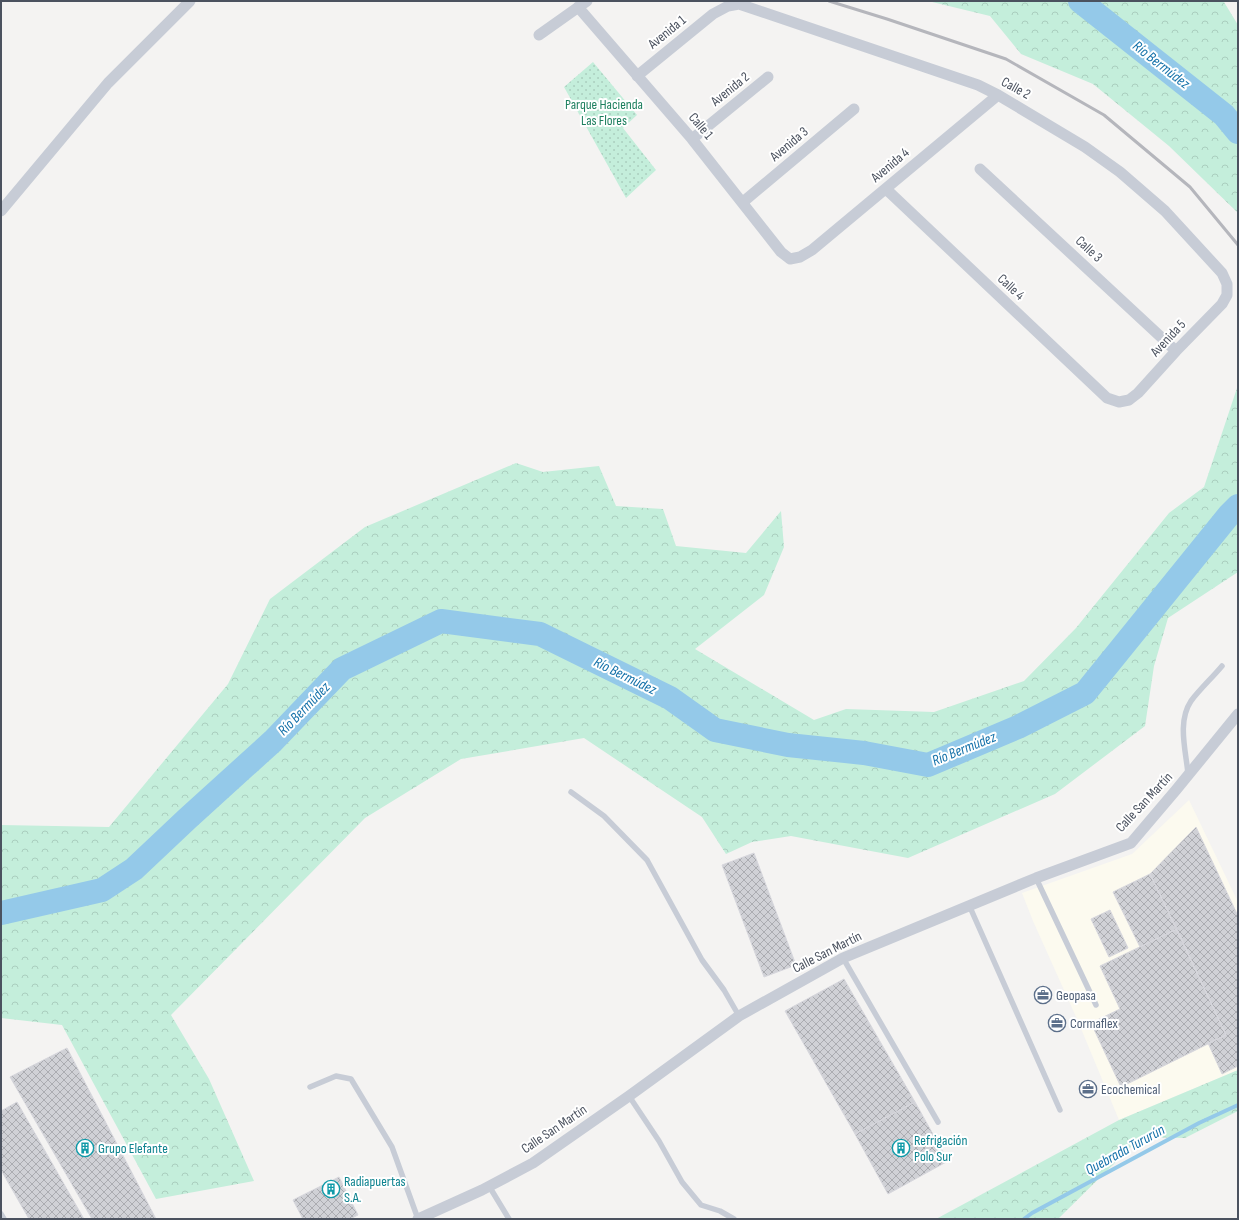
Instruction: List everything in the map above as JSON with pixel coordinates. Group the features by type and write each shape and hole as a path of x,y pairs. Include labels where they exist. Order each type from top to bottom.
{"street":[{"path":"1,211 108,83 190,1"},
{"path":"539,35 583,4"},
{"name":"Calle 1","path":"583,4 637,76 692,138 782,252 790,259 800,257"},
{"name":"Avenida 1","path":"637,76 713,14 728,6 739,4"},
{"name":"Calle 2","path":"739,4 978,85 998,95 1085,147 1120,172 1164,211 1222,273 1227,284"},
{"name":"Avenida 2","path":"692,138 768,78"},
{"name":"Avenida 4","path":"800,257 812,250 998,95"},
{"name":"Avenida 3","path":"743,202 854,109"},
{"name":"Calle 3","path":"980,169 1176,350"},
{"name":"Calle 4","path":"886,189 1107,398 1119,402"},
{"name":"Avenida 5","path":"1119,402 1129,400 1138,393 1176,350 1222,304 1227,295 1227,284"},
{"name":"Calle San Martín","path":"418,1219 489,1186 533,1163 629,1096 739,1016 843,958 1036,878 1131,843 1238,714"}],"lane":[{"path":"1188,776 1183,728 1185,716 1191,702 1222,666"},
{"path":"571,792 604,816 647,860 702,960 724,990 739,1016"},
{"path":"1036,878 1096,1005"},
{"path":"969,905 1060,1110"},
{"path":"843,958 938,1122"},
{"path":"310,1087 336,1076 351,1079 392,1147 418,1219"},
{"path":"629,1096 659,1142 682,1182 701,1205 720,1211 734,1219"},
{"path":"489,1186 509,1219"},
{"path":"1,1214 4,1219"}],"shaded area":[{"path":"1189,800 1238,902 1238,1070 1119,1120 1022,893 1132,854"}],"green space":[{"path":"928,1 1224,2 1238,25 1238,213 1169,146 1093,84 1021,54 990,16"},
{"name":"Parque Hacienda Las Flores","path":"593,62 637,115 623,128 656,170 626,198 564,87"},
{"path":"1238,385 1238,572 1168,618 1154,666 1145,726 1055,794 908,858 791,836 752,842 726,854 702,817 584,738 461,759 365,818 171,1015 209,1079 254,1181 156,1199 62,1025 1,1018 1,825 109,827 228,684 270,599 365,527 516,463 543,472 599,466 616,506 663,509 676,546 746,553 781,511 784,547 764,595 695,649 814,720 846,709 934,712 1024,681 1076,628 1169,513 1204,487"},
{"path":"1238,1070 1238,1111 1185,1138 1141,1137 1058,1219 936,1219 1119,1120"}],"building":[{"path":"1196,827 1238,916 1238,1066 1222,1074 1208,1043 1226,1035 1150,874"},
{"path":"754,853 796,965 764,977 722,865"},
{"path":"1150,874 1177,929 1140,947 1113,892"},
{"path":"1110,910 1128,948 1109,957 1091,919"},
{"path":"1177,929 1226,1035 1121,1087 1091,1023 1120,1009 1100,966"},
{"path":"844,979 915,1102 855,1134 785,1011"},
{"name":"Grupo Elefante","path":"67,1048 156,1219 92,1219 10,1077"},
{"path":"17,1102 84,1219 29,1219 1,1170 1,1111"},
{"name":"Refrigación Polo Sur","path":"915,1102 948,1161 888,1194 855,1134"},
{"name":"Radiapuertas S.A.","path":"339,1177 358,1215 350,1219 303,1219 293,1200"}],"waterway":[{"name":"Río Bermúdez","path":"1080,1 1224,115 1238,132"},
{"name":"Río Bermúdez","path":"1,913 102,890 134,869 273,741 342,669 441,621 540,634 670,698 715,730 788,745 864,753 928,765 1018,727 1085,693 1229,515 1238,506"},
{"name":"Quebrada Tururún","path":"1024,1219 1032,1213 1199,1123 1238,1105"}],"railway":[{"path":"829,1 1006,59 1104,115 1190,187 1238,245"}],"place":[{"name":"Geopasa","path":"1043,995"},
{"name":"Cormaflex","path":"1057,1023"},
{"name":"Ecochemical","path":"1088,1089"},
{"name":"Grupo Elefante","path":"85,1148"},
{"name":"Refrigación Polo Sur","path":"901,1148"},
{"name":"Radiapuertas S.A.","path":"331,1189"}]}
